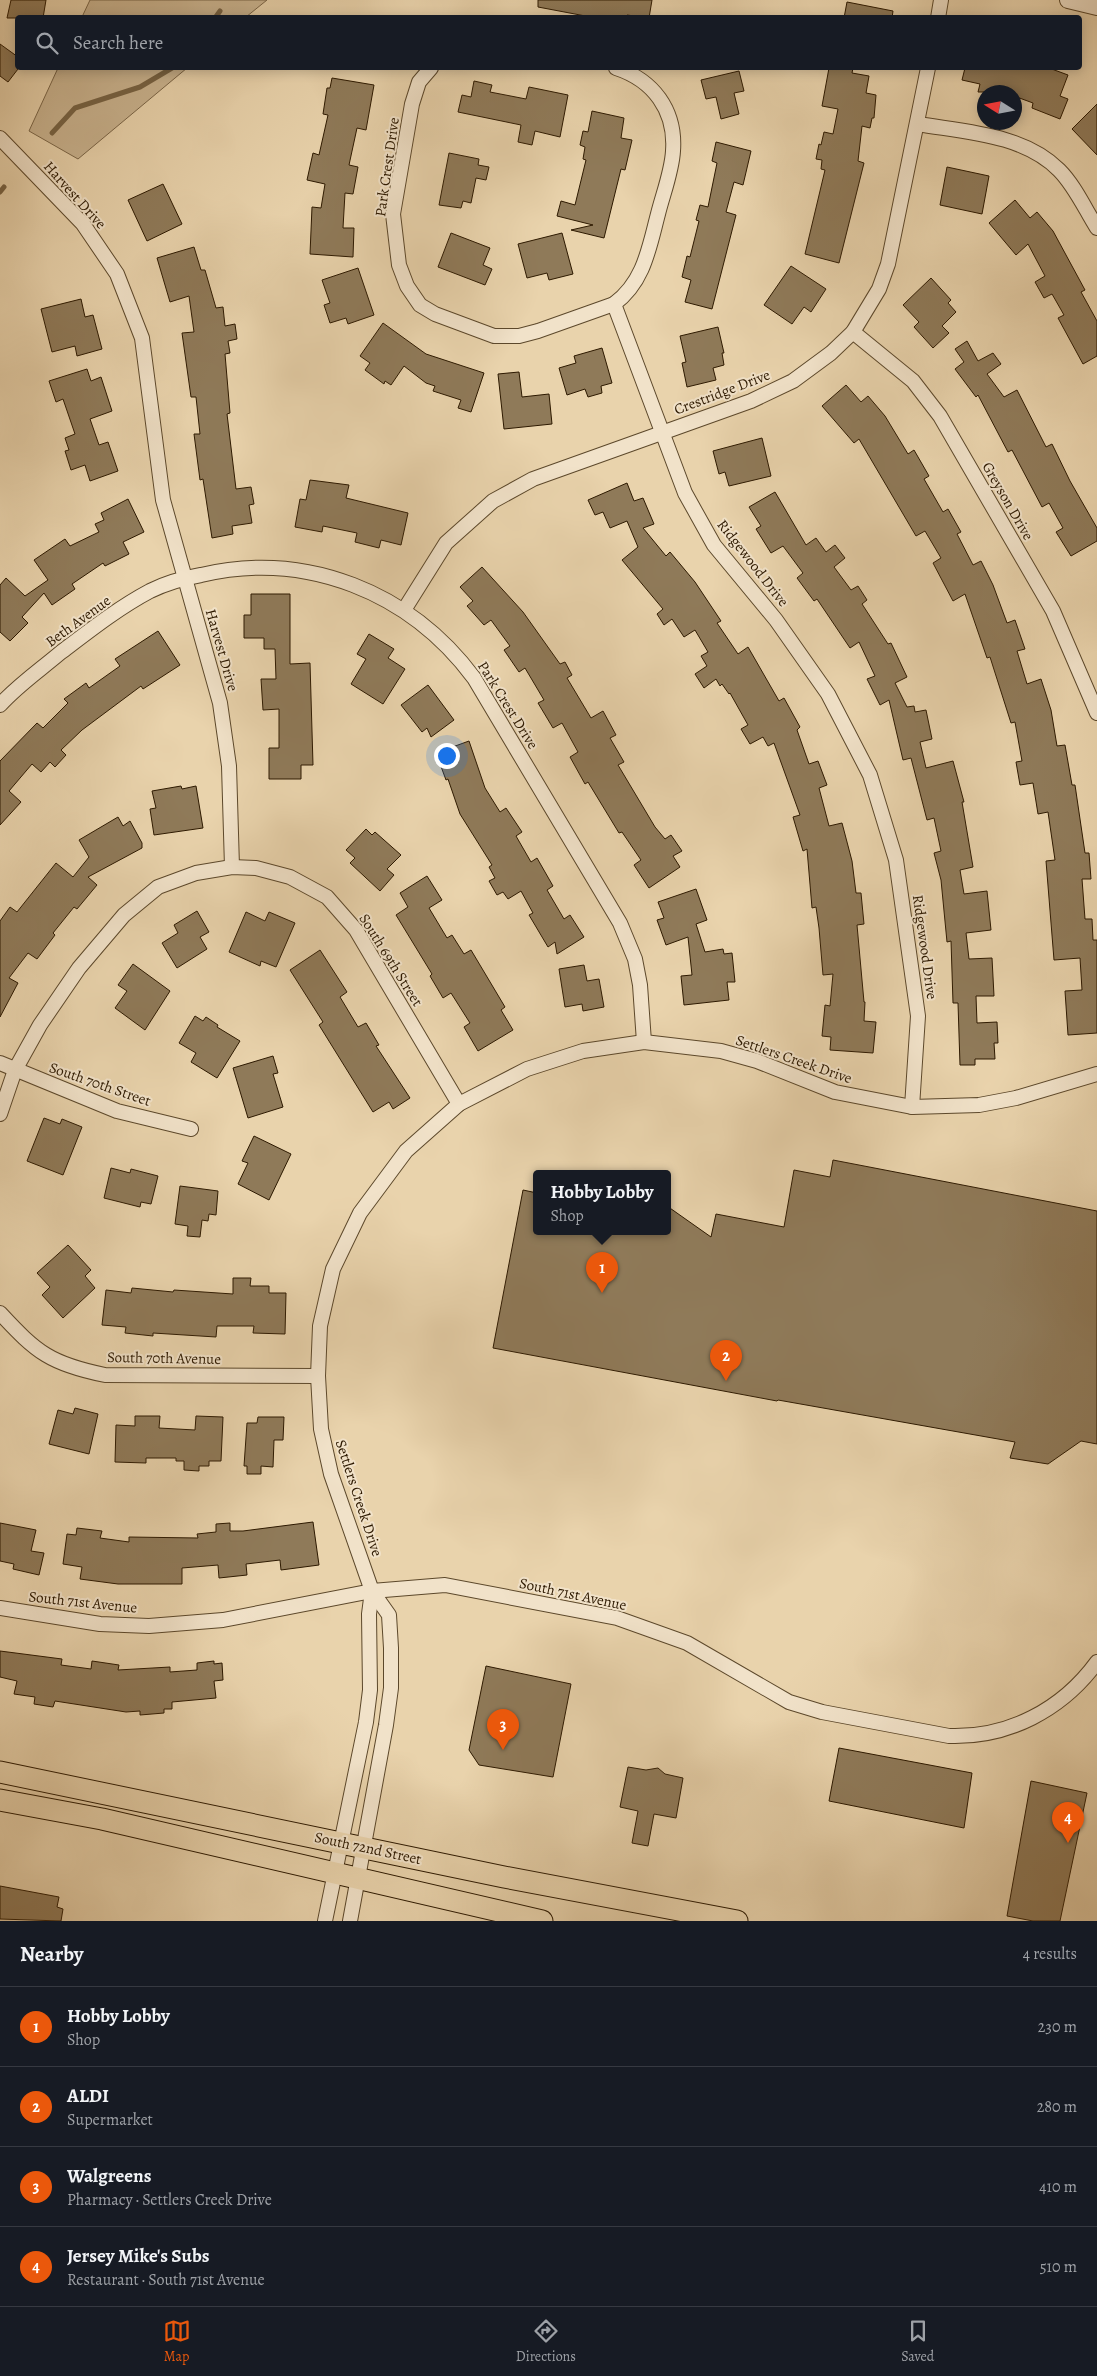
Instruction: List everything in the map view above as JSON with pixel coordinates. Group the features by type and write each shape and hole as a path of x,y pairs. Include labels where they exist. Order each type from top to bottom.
{"main road":[{"name":"South 72nd Street","path":"0,1772 504,1877 737,1921"},
{"name":"South 72nd Street","path":"0,1800 102,1819 542,1921"}],"street":[{"path":"938,15 941,0"},
{"path":"1068,0 1097,7"},
{"path":"1091,0 1097,1"},
{"name":"Park Crest Drive","path":"429,70 420,82 412,104 393,214 398,265 407,286 420,305 435,314 494,336 519,336 614,304"},
{"path":"614,304 635,284 644,266 673,151 671,122 664,104 652,88 632,73 622,70"},
{"name":"Crestridge Drive","path":"404,610 446,543 493,501 533,478 751,402 793,381 831,353 852,332 879,289 888,264 928,70"},
{"path":"918,124 985,135 1025,147 1038,153 1059,170 1071,184 1097,228"},
{"name":"Harvest Drive","path":"0,138 83,224 117,274 142,338 163,500 220,703 229,766 232,866"},
{"name":"Ridgewood Drive","path":"614,304 685,494 714,545 776,620 828,694 870,774 896,860 918,1016 912,1107"},
{"name":"Greyson Drive","path":"852,332 913,382 940,416 1053,611 1092,687 1097,713"},
{"name":"Park Crest Drive","path":"185,578 220,570 262,567 300,571 337,579 381,596 404,610 444,642 474,678 620,923 635,959 640,985 644,1042"},
{"name":"Beth Avenue","path":"0,705 14,690 100,622 151,590 185,578"},
{"path":"0,1114 15,1070 40,1025 79,968 124,915 158,888 196,873 232,866"},
{"name":"South 69th Street","path":"232,866 256,868 290,877 327,897 356,930 459,1104"},
{"name":"Settlers Creek Drive","path":"350,1921 356,1878 386,1725 390,1688 389,1615 372,1591 329,1465 321,1429 318,1376 320,1326 333,1269 360,1213 406,1151 459,1104 527,1069 583,1051 644,1042 721,1051 757,1061 835,1092 912,1107 979,1105 1016,1098 1097,1074"},
{"name":"South 70th Street","path":"0,1063 116,1111 191,1129"},
{"name":"South 70th Avenue","path":"0,1313 26,1340 48,1358 75,1369 105,1375 318,1376"},
{"name":"South 71st Avenue","path":"0,1608 100,1624 149,1626 223,1620 372,1591 444,1584 617,1618 687,1643 789,1702 813,1710 949,1736 996,1732 1037,1715 1057,1704 1074,1689 1097,1662"},
{"name":"Settlers Creek Drive","path":"325,1921 366,1722 370,1690 369,1614 372,1591"}],"shaded area":[{"path":"90,0 267,0 248,15 83,15"},
{"path":"57,70 185,70 78,159 29,131"}],"building":[{"path":"11,0 46,0 44,15 15,15 15,18 7,18"},
{"path":"538,0 652,0 650,15 580,15 538,7"},
{"path":"847,2 893,11 892,15 845,15"},
{"path":"0,44 15,55 15,70 17,70 8,82 0,76"},
{"path":"829,70 853,70 852,73 869,76 866,93 876,95 874,118 872,118 870,128 862,126 858,161 864,163 839,263 805,254 825,170 821,169 822,160 816,159 819,144 821,145 824,132 833,134 838,109 822,106"},
{"path":"964,70 1054,70 1068,75 1060,96 1068,99 1060,119 1032,108 1033,103 1022,99 1022,85 980,84 962,80"},
{"path":"739,71 744,91 734,93 739,114 721,119 716,97 706,99 701,80"},
{"path":"332,78 374,85 366,130 357,128 349,165 358,167 353,194 345,193 343,228 354,228 353,257 310,254 312,207 321,208 325,184 307,180 313,153 319,155 328,115 323,114 327,88 330,88"},
{"path":"474,81 492,85 490,92 526,99 529,87 568,95 560,137 535,131 532,145 518,142 521,125 458,112 462,95 471,97"},
{"path":"1097,104 1097,155 1072,129"},
{"path":"592,111 624,118 621,138 632,140 625,170 621,169 604,238 571,230 593,225 557,216 561,201 575,205 586,160 583,159 585,147 580,145 583,131 588,132"},
{"path":"716,142 751,151 743,185 734,182 726,212 736,215 712,309 685,302 691,280 682,277 687,256 690,257 699,221 696,220 700,205 708,207 717,163 712,161"},
{"path":"449,153 479,159 478,165 489,167 486,180 476,178 471,203 463,201 461,208 439,205"},
{"path":"947,167 989,176 982,214 940,205"},
{"path":"163,184 182,224 147,241 128,200"},
{"path":"1015,200 1030,218 1037,212 1053,231 1085,290 1081,292 1097,321 1097,356 1083,364 1058,318 1064,315 1052,294 1044,298 1035,282 1045,276 1028,244 1016,255 989,223"},
{"path":"451,233 490,248 483,265 492,269 485,285 438,267"},
{"path":"562,233 573,274 549,280 547,273 527,278 518,244"},
{"path":"194,247 201,270 205,270 216,308 223,307 225,326 235,324 237,339 228,341 230,353 225,354 230,413 227,414 236,489 251,487 254,504 249,505 252,523 232,526 233,534 212,538 203,479 200,480 194,434 200,434 196,397 191,397 182,333 194,332 189,296 170,302 157,258"},
{"path":"791,266 826,289 811,312 804,307 792,324 764,305"},
{"path":"358,268 374,315 348,324 346,318 330,323 324,305 330,303 322,280"},
{"path":"931,278 951,300 948,303 956,312 942,326 949,333 933,348 914,327 919,322 903,305"},
{"path":"81,299 85,317 93,315 102,349 77,356 75,346 52,352 41,309"},
{"path":"383,323 426,354 484,373 471,412 458,408 461,400 433,391 435,386 426,383 404,366 391,385 385,381 384,384 365,370 370,363 360,356"},
{"path":"718,327 724,353 722,353 724,365 713,368 716,380 687,387 682,363 686,362 680,336"},
{"path":"967,341 978,361 993,353 1001,364 987,374 1004,397 1017,390 1046,447 1052,444 1070,481 1097,528 1097,541 1071,556 1056,532 1063,528 1049,503 1042,507 1012,450 1008,452 978,395 976,397 955,369 964,362 955,349"},
{"path":"602,348 612,383 601,386 602,393 588,397 585,389 567,395 559,368 576,363 574,356"},
{"path":"87,369 91,381 101,377 112,411 90,419 99,445 108,442 118,471 90,481 85,465 71,470 65,451 69,450 65,438 75,434 63,399 56,402 49,381"},
{"path":"519,372 522,397 549,394 552,424 504,429 498,374"},
{"path":"846,385 861,402 868,396 885,416 908,454 914,450 929,476 924,479 943,512 948,509 961,532 957,534 973,565 981,561 993,585 1007,623 1015,620 1025,649 1017,651 1027,684 1041,679 1051,710 1057,746 1065,745 1072,785 1075,785 1085,853 1089,853 1091,879 1082,879 1085,919 1092,919 1093,940 1097,940 1097,1033 1068,1035 1065,991 1082,990 1080,958 1054,960 1046,861 1055,860 1048,812 1038,814 1033,783 1020,785 1016,762 1022,761 1015,722 1011,723 990,657 987,658 965,594 953,601 933,563 941,558 925,531 916,536 859,439 854,443 822,406"},
{"path":"762,438 771,476 729,486 725,472 719,474 713,451"},
{"path":"310,480 349,485 346,498 408,513 401,545 381,540 379,548 355,542 357,533 323,526 322,532 295,527 300,499 306,500"},
{"path":"627,483 634,501 643,498 654,524 643,528 666,556 670,552 695,582 721,621 717,623 738,654 748,647 779,701 784,698 800,727 797,730 809,764 818,761 827,785 819,788 829,826 842,823 852,861 856,893 861,893 864,924 857,925 865,1002 864,1021 876,1022 873,1053 830,1050 831,1037 822,1036 825,1005 830,1006 833,974 823,975 816,907 812,908 807,849 803,851 793,817 800,815 774,743 768,746 763,737 750,744 741,729 748,725 730,693 722,684 720,686 716,679 704,688 695,674 707,666 701,656 708,652 695,630 684,637 672,619 664,625 657,614 663,609 622,560 638,547 627,521 610,528 603,512 595,515 588,500"},
{"path":"775,492 806,545 816,538 826,552 835,545 845,558 834,567 851,590 858,586 867,600 862,604 888,644 891,643 907,677 895,683 907,707 914,706 915,712 926,710 932,739 920,742 926,768 953,761 964,802 962,802 973,867 960,870 964,894 987,891 991,930 966,933 969,959 992,958 994,996 976,996 977,1023 997,1022 998,1043 994,1043 995,1059 975,1059 975,1065 960,1065 958,1003 953,1003 951,941 947,942 941,880 934,853 941,851 934,818 927,820 911,758 903,760 889,700 880,705 867,679 875,676 859,642 850,648 817,599 814,601 797,578 803,573 783,546 771,553 756,529 761,526 749,507"},
{"path":"128,499 144,532 123,542 129,554 105,566 103,563 72,584 75,589 52,605 44,593 22,617 28,623 10,641 0,632 0,585 6,578 25,596 48,580 34,560 65,539 70,546 99,532 95,524 104,520 101,513"},
{"path":"482,567 523,612 560,664 565,662 572,675 567,678 591,718 603,711 616,735 610,738 624,762 618,765 655,827 665,839 671,835 682,851 673,856 680,867 649,888 634,865 641,860 622,832 619,833 588,782 585,784 570,757 578,752 562,723 553,728 538,703 544,700 525,668 519,672 504,650 510,646 491,620 484,625 467,606 473,601 460,587"},
{"path":"251,594 290,594 290,664 310,663 313,765 301,765 301,779 269,779 269,748 279,748 279,709 263,710 261,679 276,679 275,649 264,649 264,638 244,638 244,615 251,615"},
{"path":"158,631 180,665 143,689 141,686 82,730 61,750 66,755 55,767 50,762 41,772 32,764 9,791 21,802 0,825 0,761 37,723 43,728 68,703 64,699 86,683 89,688 120,666 115,659"},
{"path":"369,634 394,649 388,658 405,669 383,704 351,684 366,659 357,654"},
{"path":"428,685 454,720 431,737 427,728 422,732 401,705"},
{"path":"469,741 485,788 500,812 506,808 522,832 516,836 531,862 537,858 553,886 547,890 564,919 570,915 584,937 557,954 555,942 548,947 529,915 533,913 521,891 508,899 503,892 497,895 489,881 495,878 489,867 492,865 460,814 448,779 446,780 436,753"},
{"path":"181,786 182,789 196,786 203,828 154,835 150,809 156,808 152,791"},
{"path":"118,817 123,826 130,821 142,843 142,848 88,877 97,885 77,909 74,907 53,933 55,935 37,959 28,953 9,978 18,983 0,1017 0,921 10,907 17,912 56,863 73,877 89,857 79,840"},
{"path":"366,829 372,835 375,832 401,855 387,869 394,875 380,891 350,863 355,858 346,850"},
{"path":"427,876 442,900 429,908 447,938 452,935 464,954 471,950 505,1007 501,1010 513,1030 478,1051 464,1027 470,1023 451,993 443,998 430,976 432,974 396,915 408,907 400,893"},
{"path":"696,889 707,920 696,924 705,952 723,949 724,954 732,953 735,982 727,982 729,1000 684,1005 681,976 692,975 688,937 666,945 657,920 664,918 658,902"},
{"path":"197,911 209,932 200,937 207,949 177,968 162,943 178,933 174,925"},
{"path":"246,912 265,921 269,912 295,923 276,967 261,961 260,966 229,952"},
{"path":"320,950 347,992 340,997 358,1027 366,1023 379,1045 376,1046 410,1098 393,1109 389,1102 373,1112 319,1025 323,1022 290,970"},
{"path":"133,964 170,991 145,1030 115,1008 127,991 118,985"},
{"path":"584,965 587,981 599,979 604,1007 583,1011 582,1004 565,1007 559,969"},
{"path":"195,1016 203,1021 206,1017 218,1025 217,1027 240,1041 217,1078 191,1062 196,1053 179,1043"},
{"path":"273,1056 278,1073 273,1074 283,1107 248,1118 233,1068"},
{"path":"44,1118 60,1124 62,1119 82,1127 63,1175 27,1161"},
{"path":"254,1136 291,1154 269,1200 238,1184 248,1163 242,1161"},
{"path":"833,1160 1097,1211 1097,1444 1081,1441 1048,1464 1010,1458 1015,1442 777,1401 493,1348 523,1190 533,1192 533,1235 671,1235 671,1209 711,1237 716,1214 784,1227 794,1170 830,1177"},
{"path":"111,1168 130,1173 131,1169 158,1176 151,1204 141,1202 140,1207 104,1198"},
{"path":"180,1186 218,1191 216,1215 209,1214 208,1221 202,1220 200,1237 187,1236 188,1226 175,1224"},
{"path":"68,1245 91,1270 85,1276 95,1288 63,1318 42,1295 50,1287 37,1273"},
{"path":"233,1278 251,1278 250,1286 269,1286 269,1293 286,1293 285,1334 253,1333 254,1326 217,1326 216,1337 153,1333 153,1336 125,1333 126,1327 102,1325 106,1290 131,1293 132,1288 173,1292 174,1290 233,1294"},
{"path":"75,1408 98,1414 89,1454 49,1444 58,1410 73,1414"},
{"path":"135,1416 160,1416 159,1428 195,1430 196,1416 223,1417 221,1461 209,1461 209,1466 199,1466 199,1471 184,1470 184,1461 176,1461 176,1458 146,1458 146,1463 115,1462 116,1425 135,1426"},
{"path":"258,1417 284,1417 283,1440 274,1440 273,1467 261,1466 261,1474 247,1474 247,1466 244,1466 247,1423 257,1423"},
{"path":"313,1522 319,1565 281,1570 280,1560 246,1564 247,1575 219,1578 218,1565 182,1568 182,1584 118,1584 80,1579 82,1567 63,1564 67,1534 76,1535 77,1528 102,1531 100,1538 129,1542 129,1537 198,1538 197,1534 216,1532 216,1524 230,1523 230,1531 243,1531"},
{"path":"0,1523 36,1530 31,1551 44,1553 39,1575 13,1569 14,1564 0,1561"},
{"path":"0,1651 62,1659 61,1665 91,1669 92,1661 119,1665 118,1670 170,1667 170,1672 197,1670 197,1663 214,1661 214,1664 222,1663 223,1680 214,1681 216,1698 172,1702 172,1709 164,1709 164,1713 140,1715 140,1711 126,1712 55,1701 53,1707 34,1704 35,1697 14,1694 17,1681 0,1677"},
{"path":"486,1666 571,1684 553,1777 479,1765 469,1750"},
{"path":"839,1748 972,1773 964,1828 829,1801"},
{"path":"628,1767 646,1770 658,1768 665,1774 683,1778 676,1818 654,1814 648,1846 632,1843 638,1811 620,1807"},
{"path":"1031,1781 1087,1793 1060,1921 1033,1921 1007,1916"},
{"path":"0,1886 59,1897 57,1907 63,1909 61,1921 0,1919"}],"waterway":[{"path":"217,15 220,11"},
{"path":"52,133 75,108 140,87 169,70"},
{"path":"0,192 4,187"}],"place":[{"name":"Hobby Lobby","path":"602,1293"},
{"name":"ALDI","path":"726,1381"},
{"name":"Walgreens","path":"503,1750"},
{"name":"Jersey Mike's Subs","path":"1068,1843"}]}
